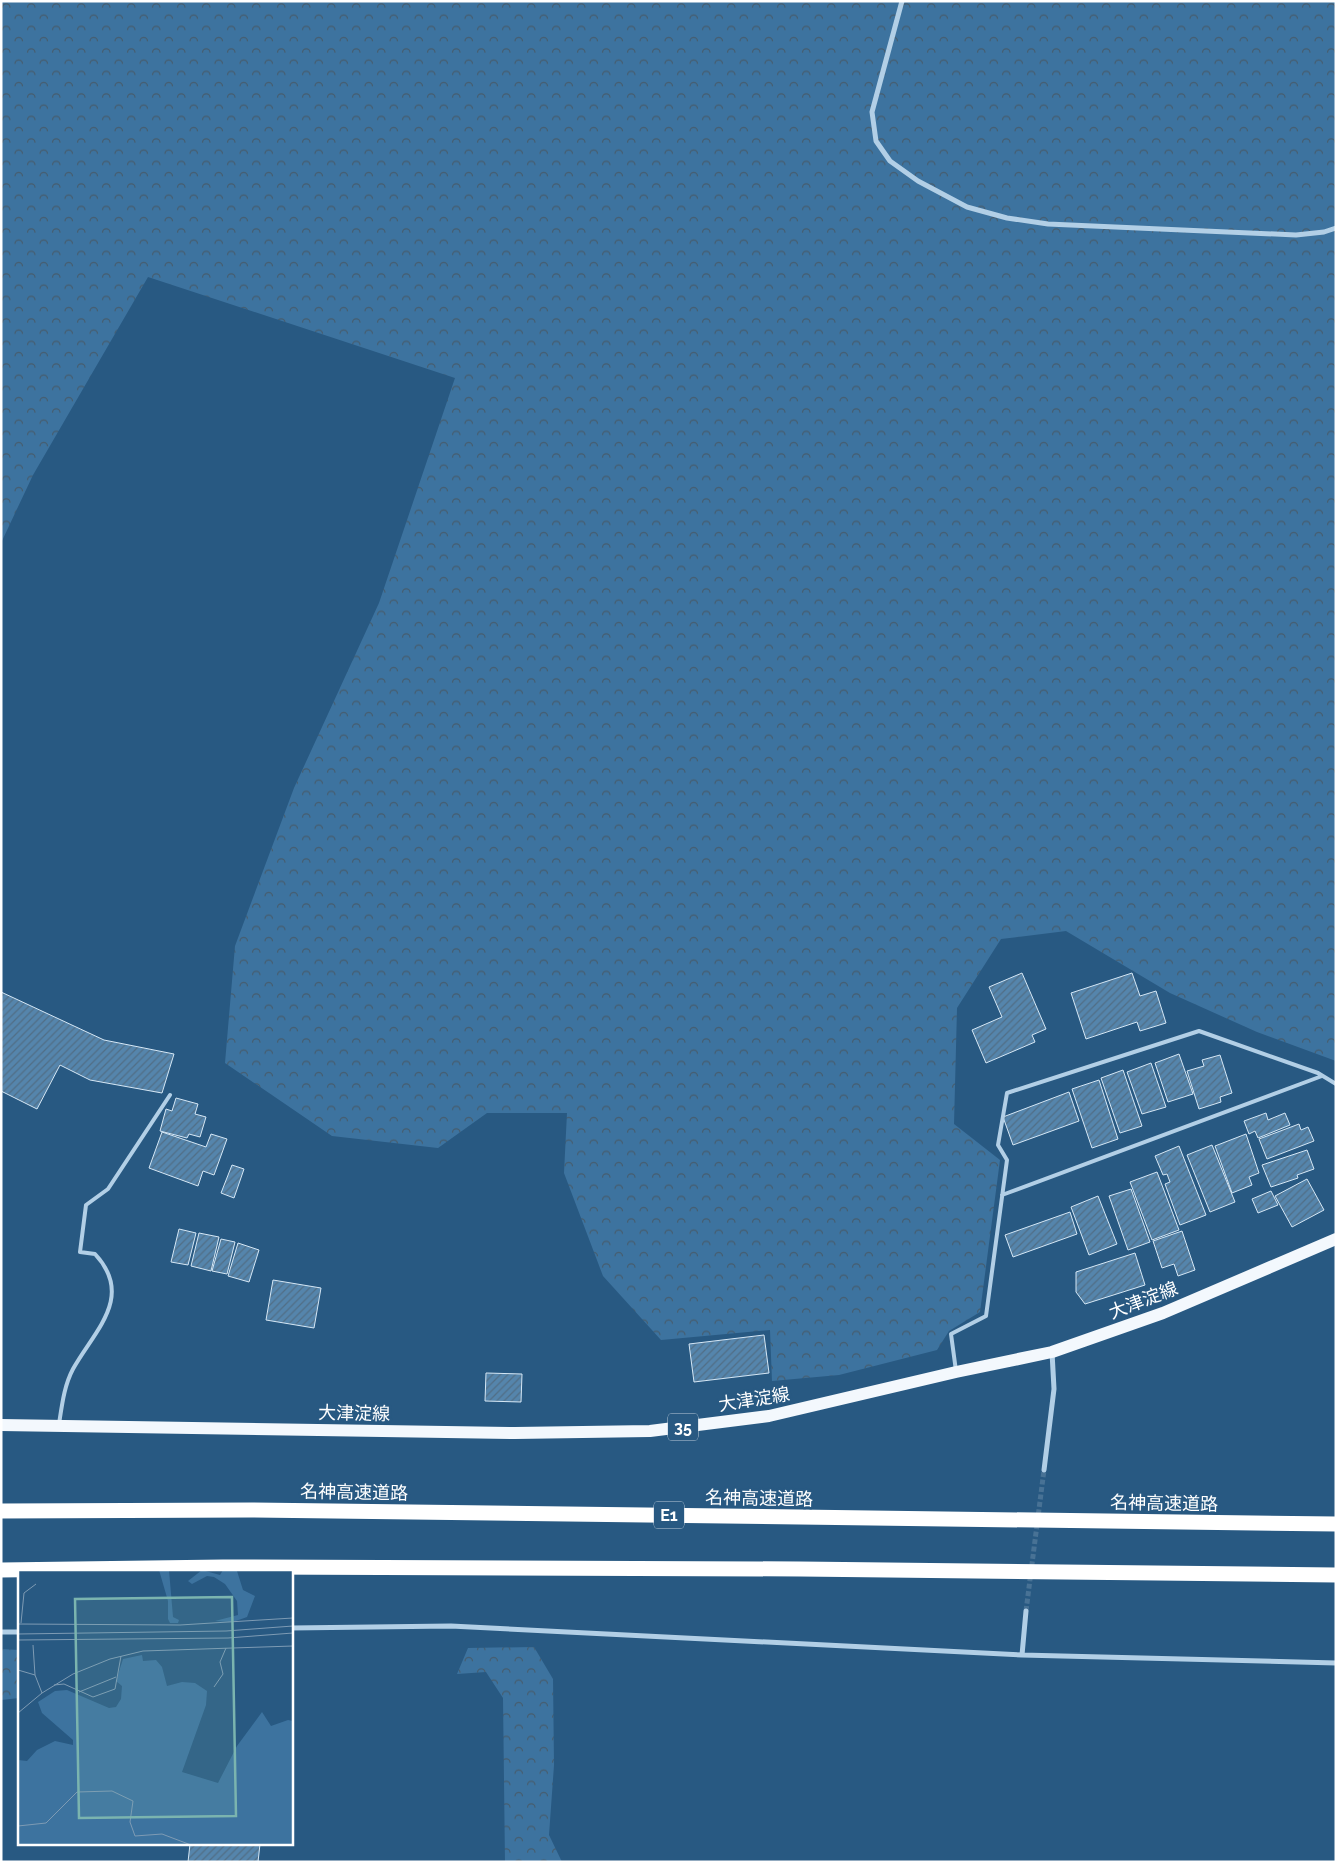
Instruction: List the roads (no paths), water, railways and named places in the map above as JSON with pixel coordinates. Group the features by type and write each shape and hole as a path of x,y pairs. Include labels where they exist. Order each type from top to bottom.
{"highway":[{"name":"名神高速道路","path":"1,1511 252,1510 1336,1524"},
{"path":"1,1570 233,1567 800,1569 1336,1575"}],"main road":[{"name":"大津淀線","path":"1,1425 515,1433 650,1431 770,1416 956,1372 1052,1352 1163,1313 1336,1239"}],"street":[{"path":"902,1 872,112 876,141 890,161 918,180 967,207 1007,218 1048,224 1296,235 1324,232 1336,228"},
{"path":"1044,1470 1054,1389 1052,1352"},
{"path":"1022,1655 1026,1611"},
{"path":"292,1628 451,1626 1022,1655 1336,1663"},
{"path":"1,1632 18,1632"}],"lane":[{"path":"956,1372 951,1334 986,1316 1007,1160 998,1145 1007,1093 1199,1031 1322,1076 1336,1084"},
{"path":"1002,1195 1322,1076"},
{"path":"59,1426 63,1395 74,1369 110,1309 109,1274 105,1265 95,1254 80,1252 86,1205 108,1189 170,1095"}],"tunnel":[{"path":"1026,1611 1044,1470"}]}
